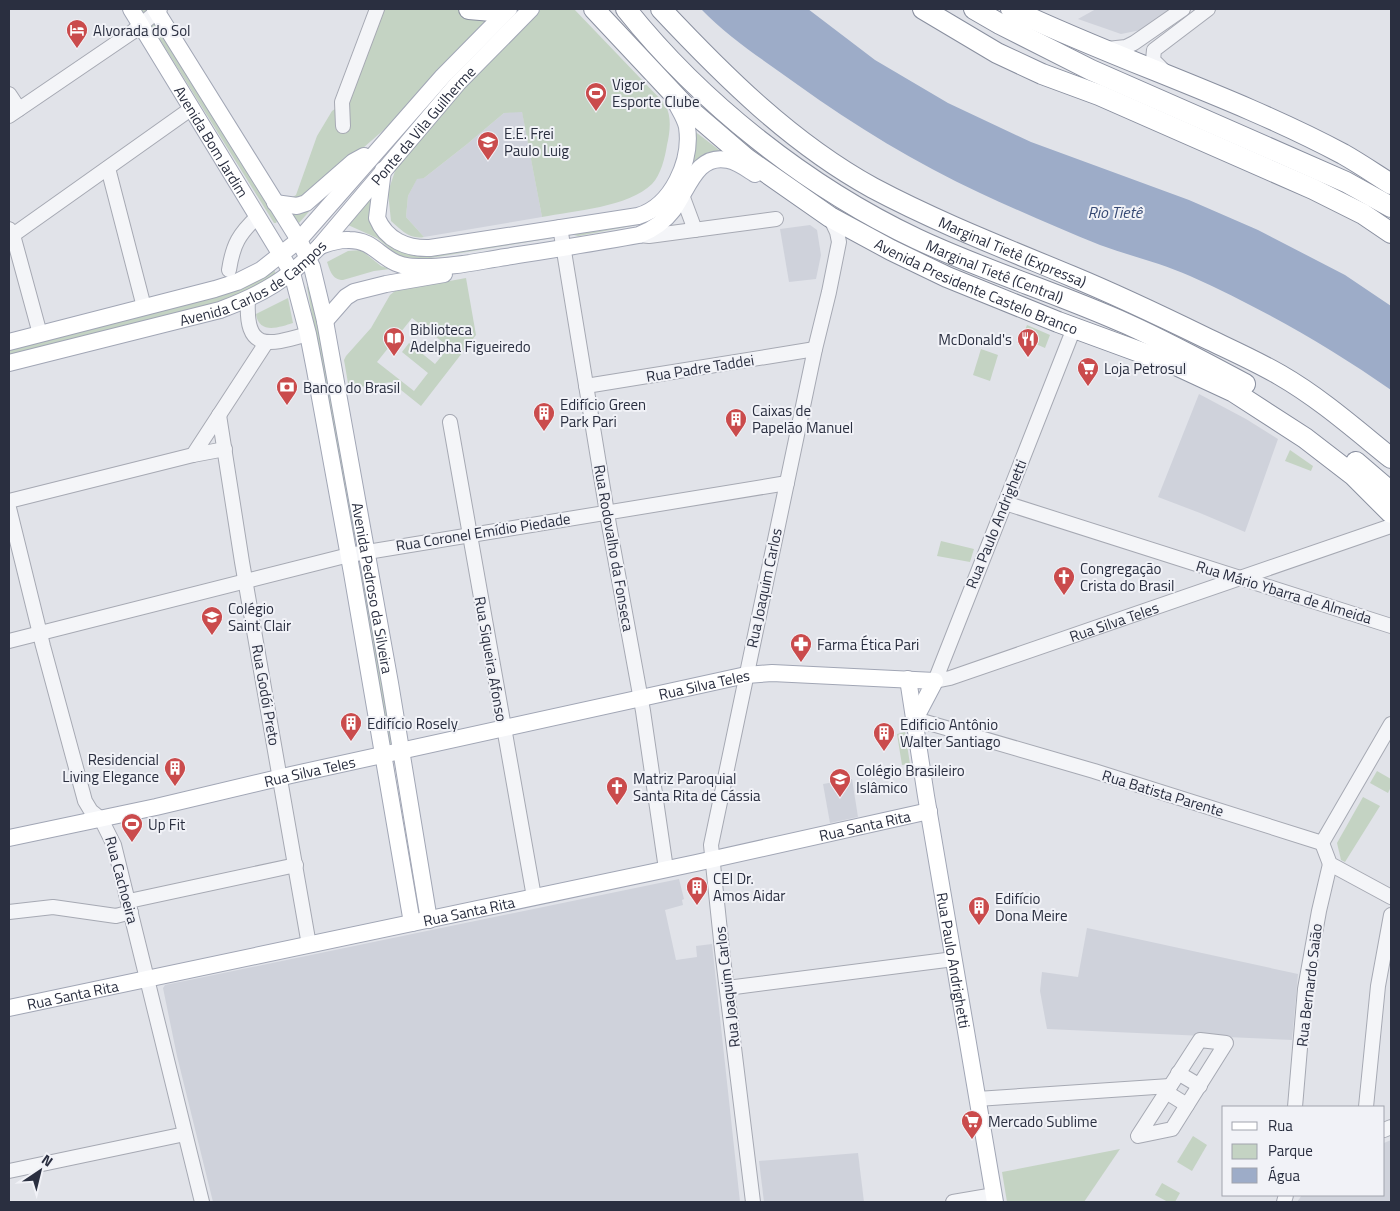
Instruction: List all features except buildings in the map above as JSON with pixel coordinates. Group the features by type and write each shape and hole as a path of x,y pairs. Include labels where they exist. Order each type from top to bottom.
{"highway":[{"path":"469,9 492,11 501,9"},
{"name":"Avenida Presidente Castelo Branco","path":"594,9 671,92 747,159 804,200 891,250 947,277 1074,328 1178,366 1234,392 1305,438 1353,476 1391,513"},
{"name":"Marginal Tietê (Central)","path":"626,9 644,32 696,87 772,151 850,203 916,238 979,266 1126,324 1246,384 1308,424 1366,469 1391,492"},
{"name":"Marginal Tietê (Expressa)","path":"661,9 744,94 798,139 872,187 951,227 1134,303 1280,375 1308,393 1391,458"},
{"path":"923,9 997,53 1042,74 1099,95 1313,189 1363,214 1391,233"},
{"path":"974,9 1091,70 1346,182 1391,207"},
{"path":"1011,9 1103,50 1188,83 1343,154 1391,184"},
{"path":"1091,70 1121,73 1327,161 1391,184"},
{"path":"979,266 993,278 1153,349 1178,366"},
{"path":"1134,303 1151,318 1264,378 1323,420 1378,463 1391,477"}],"main road":[{"name":"Avenida Bom Jardim","path":"131,9 292,273"},
{"name":"Ponte da Vila Guilherme","path":"299,240 443,76 509,9"},
{"name":"Ponte da Vila Guilherme","path":"314,252 458,83 531,9"},
{"name":"Avenida Bom Jardim","path":"157,10 299,240 314,252"},
{"path":"383,170 377,218 379,224 389,236 412,248 430,248 644,214 657,207 667,196 684,162 688,142 686,121 671,92"},
{"path":"275,203 297,206 306,203 353,162 377,150"},
{"name":"Avenida Carlos de Campos","path":"9,363 220,310 248,300 270,289 292,273 314,252 343,240 366,243 388,258 407,266 426,267 458,264 639,235 648,232 663,221 682,196 699,167 708,161 718,159 735,162 792,200 804,200"},
{"name":"Avenida Carlos de Campos","path":"9,342 237,282 261,270 299,240"},
{"name":"Avenida Pedroso da Silveira","path":"314,252 429,920"},
{"path":"325,321 346,297 354,292 386,284 444,274 458,264"},
{"name":"Avenida Pedroso da Silveira","path":"292,273 308,334 349,555 412,923"},
{"name":"Rua Silva Teles","path":"9,838 156,808 280,778 746,675 772,673 935,681"},
{"name":"Rua Paulo Andrighetti","path":"908,679 994,1199"},
{"name":"Rua Paulo Andrighetti","path":"915,719 935,681"},
{"name":"Rua Santa Rita","path":"9,1008 712,860 929,811"}],"street":[{"path":"344,126 342,102 377,9"},
{"path":"1103,50 1126,47 1134,43 1183,9"},
{"path":"9,94 14,113 141,25 157,10"},
{"path":"1169,75 1154,60 1152,56 1154,50 1205,10"},
{"path":"40,334 11,232 108,168 192,108"},
{"path":"108,168 144,307"},
{"path":"682,196 695,230"},
{"path":"229,270 234,243 258,216"},
{"name":"Rua Joaquim Carlos","path":"753,1202 711,845 839,242 830,216"},
{"name":"Avenida Carlos de Campos","path":"639,235 649,236 776,219"},
{"name":"Rua Rodovalho da Fonseca","path":"560,227 640,699 666,869"},
{"path":"248,300 247,315 249,328 256,338 266,343 308,334"},
{"name":"Rua Paulo Andrighetti","path":"935,681 1074,328"},
{"path":"193,455 266,343"},
{"name":"Rua Padre Taddei","path":"586,386 815,349"},
{"name":"Rua Godói Preto","path":"219,415 309,945"},
{"name":"Rua Siqueira Afonso","path":"450,422 534,897"},
{"path":"9,501 225,448"},
{"name":"Rua Coronel Emídio Piedade","path":"9,641 349,555 787,483"},
{"name":"Rua Mário Ybarra de Almeida","path":"1005,503 1391,626"},
{"name":"Rua Cachoeira","path":"9,508 85,801 91,811 101,818 113,841 202,1202"},
{"name":"Rua Silva Teles","path":"935,681 950,678 1057,642 1391,526"},
{"name":"Rua Batista Parente","path":"915,719 1094,771 1322,843"},
{"path":"1391,724 1322,843 1330,864 1391,897"},
{"name":"Rua Bernardo Saião","path":"1295,1106 1305,988 1318,912 1330,864"},
{"path":"9,912 53,907 116,916 130,907 296,865"},
{"path":"1366,1106 1378,986 1391,915"},
{"path":"727,988 954,958"},
{"path":"1200,1040 1226,1042 1200,1086 1171,1130 1138,1136 1200,1040"},
{"path":"1178,1073 1200,1086"},
{"path":"978,1099 1168,1089 1188,1105"},
{"path":"9,1171 186,1134"},
{"path":"954,1202 994,1199"}],"shaded area":[{"path":"1096,9 1170,9 1141,30 1121,34 1078,19"},
{"name":"E.E. Frei Paulo Luig","path":"522,111 542,217 424,237 406,217 408,196 417,178 424,178 504,113"},
{"path":"810,225 817,230 821,255 816,279 789,282 780,229"},
{"path":"1199,394 1246,419 1278,439 1245,532 1158,497"},
{"name":"Colégio Brasileiro Islâmico","path":"852,779 858,817 830,823 823,784"},
{"path":"679,879 684,899 682,900 683,905 665,910 676,960 697,957 696,946 712,944 740,1202 213,1202 177,1056 163,988 165,985"},
{"path":"1087,928 1298,974 1292,1040 1047,1029 1040,991 1042,972 1078,977"},
{"path":"1391,1140 1391,1202 1297,1202 1301,1196 1385,1196 1385,1143"},
{"path":"858,1153 864,1202 764,1202 759,1161"}],"green space":[{"path":"141,9 147,9 277,221 276,223 274,223"},
{"path":"380,9 499,9 387,127 291,211 313,207 299,223 280,197 287,200 296,195 317,136 332,111 342,104"},
{"name":"Vigor Esporte Clube","path":"541,9 574,9 665,104 670,119 670,129 664,160 658,176 642,192 615,203 542,217 522,112 504,113 424,178 417,179 408,196 406,217 424,237 414,237 406,233 391,221 388,192 397,165 464,87"},
{"path":"693,130 723,153 673,202 648,223 578,236 574,235 573,233 656,212"},
{"path":"377,188 373,203 394,247 553,235 553,238 424,259 403,257 377,238 348,225"},
{"path":"361,250 381,266 390,269 374,271 343,280 336,278 330,271 327,262 348,251"},
{"path":"273,267 277,277 241,297 9,358 9,347"},
{"path":"466,278 476,335 421,406 391,382 349,389 344,360 371,328 390,295 395,291","holes":["412,318 449,347 435,364 409,343 402,352 428,373 414,391 377,362"]},
{"path":"311,285 357,539 354,541 352,539 307,287"},
{"path":"288,298 293,323 271,328 261,325 256,314"},
{"path":"1027,325 1050,335 1045,348 1022,338"},
{"path":"981,349 998,355 990,381 973,375"},
{"path":"1290,450 1313,466 1311,471 1285,461"},
{"path":"941,541 974,549 970,562 937,556"},
{"path":"357,563 361,564 393,743 391,744 388,743"},
{"path":"905,732 910,764 902,765 897,734"},
{"path":"1377,771 1391,779 1391,787 1388,793 1370,783"},
{"path":"1363,797 1380,806 1345,862 1341,860 1337,843"},
{"path":"1193,1136 1207,1145 1192,1171 1177,1162"},
{"path":"1120,1149 1084,1202 1007,1202 1002,1172"},
{"path":"1162,1183 1180,1193 1175,1202 1168,1202 1155,1195"}],"water":[{"name":"Rio Tietê","path":"701,9 808,9 875,60 948,103 1031,142 1189,200 1258,230 1345,275 1391,306 1391,390 1318,343 1216,288 1179,271 1100,245 1055,226 980,193 909,156 841,115 798,85 736,40"}],"place":[{"name":"Alvorada do Sol","path":"77,49"},
{"name":"Vigor Esporte Clube","path":"596,112"},
{"name":"E.E. Frei Paulo Luig","path":"488,161"},
{"name":"Biblioteca Adelpha Figueiredo","path":"394,357"},
{"name":"McDonald's","path":"1028,358"},
{"name":"Loja Petrosul","path":"1088,387"},
{"name":"Banco do Brasil","path":"287,406"},
{"name":"Edifício Green Park Pari","path":"544,432"},
{"name":"Caixas de Papelão Manuel","path":"736,438"},
{"name":"Congregação Crista do Brasil","path":"1064,596"},
{"name":"Colégio Saint Clair","path":"212,636"},
{"name":"Farma Ética Pari","path":"801,663"},
{"name":"Edifício Rosely","path":"351,742"},
{"name":"Edificio Antônio Walter Santiago","path":"884,752"},
{"name":"Residencial Living Elegance","path":"175,787"},
{"name":"Colégio Brasileiro Islâmico","path":"840,798"},
{"name":"Matriz Paroquial Santa Rita de Cássia","path":"617,806"},
{"name":"Up Fit","path":"132,843"},
{"name":"CEI Dr. Amos Aidar","path":"697,906"},
{"name":"Edifício Dona Meire","path":"979,926"},
{"name":"Mercado Sublime","path":"972,1140"}]}
